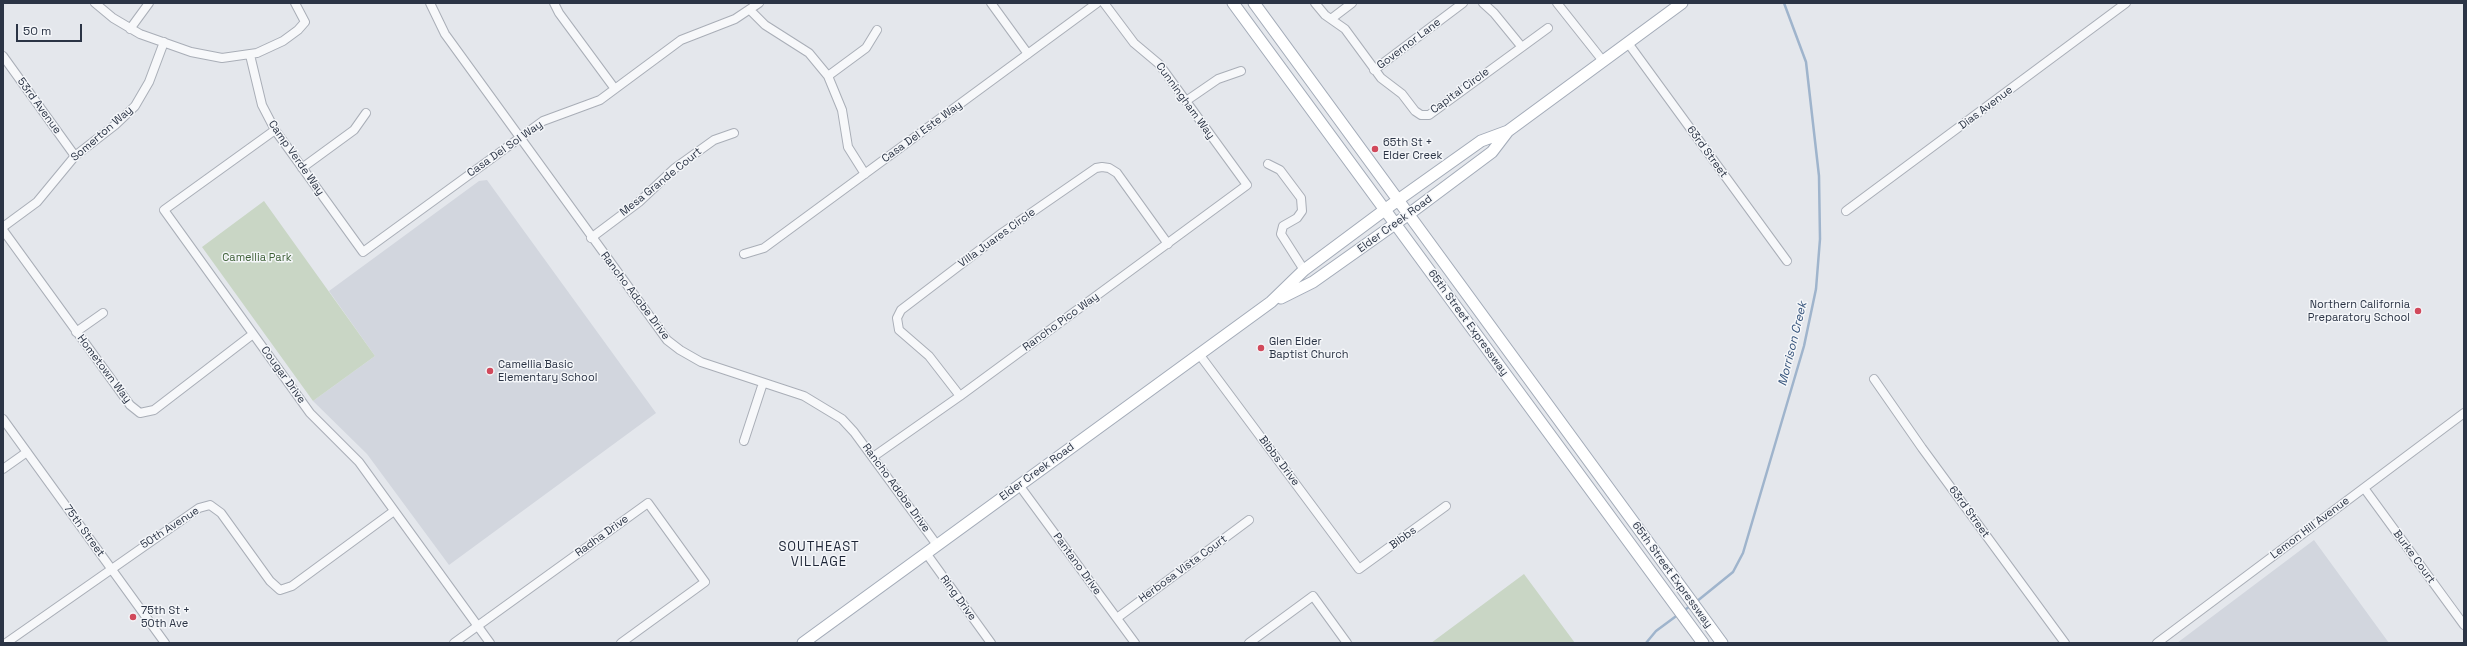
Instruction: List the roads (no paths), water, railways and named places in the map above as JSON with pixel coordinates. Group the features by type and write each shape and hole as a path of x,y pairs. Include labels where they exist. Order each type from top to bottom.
{"main road":[{"name":"65th Street Expressway","path":"1233,3 1703,643"},
{"name":"65th Street Expressway","path":"1254,3 1722,643"},
{"name":"Elder Creek Road","path":"806,642 1271,302 1304,270 1398,200 1481,141 1508,131 1682,3"},
{"name":"Elder Creek Road","path":"1271,302 1313,282 1409,214 1492,152 1508,131"}],"street":[{"path":"95,3 130,28 164,42 205,56 222,58 250,55 284,41 305,22 295,3"},
{"path":"130,28 149,3"},
{"name":"Rancho Adobe Drive","path":"430,3 445,34 591,238 667,340 680,350 701,362 804,396 829,410 854,432 937,545"},
{"path":"554,3 559,14 615,89"},
{"name":"Casa Del Sol Way","path":"363,252 543,121 587,106 615,89 681,40 729,22 759,3"},
{"path":"991,3 1028,54"},
{"name":"Casa Del Este Way","path":"744,254 764,248 1097,3"},
{"name":"Cunningham Way","path":"1104,3 1134,43 1159,64 1247,185"},
{"name":"Capital Circle","path":"1315,3 1320,10 1345,29 1374,70 1388,86 1402,94 1415,111 1421,115 1429,115 1521,46 1548,28"},
{"path":"1331,19 1352,3"},
{"name":"Governor Lane","path":"1374,70 1463,3"},
{"path":"1483,3 1494,13 1521,46"},
{"path":"1557,3 1603,61"},
{"name":"Dias Avenue","path":"1846,211 2126,3"},
{"path":"750,10 765,25 808,53 828,76 837,94 848,147 865,174"},
{"path":"828,76 866,48 877,30"},
{"name":"Somerton Way","path":"3,229 37,202 75,156 115,125 135,106 149,82 164,42"},
{"name":"63rd Street","path":"1628,43 1787,261"},
{"name":"Camp Verde Way","path":"250,55 262,105 275,130 363,252"},
{"name":"53rd Avenue","path":"3,56 75,156"},
{"path":"1186,101 1218,79 1241,71"},
{"path":"302,168 354,130 366,113"},
{"name":"Cougar Drive","path":"275,130 164,210 316,421 359,462 490,643"},
{"name":"Mesa Grande Court","path":"591,238 639,202 675,168 714,140 734,133"},
{"path":"1268,164 1280,170 1301,198 1302,210 1296,218 1283,226 1280,234 1304,270"},
{"name":"Villa Juares Circle","path":"960,396 929,356 900,330 897,318 901,310 1002,233 1096,168 1102,167 1109,168 1117,173 1168,244"},
{"name":"Rancho Pico Way","path":"873,457 960,396 1247,185"},
{"name":"Hometown Way","path":"3,229 130,405 140,413 154,410 253,334"},
{"path":"76,332 103,313"},
{"name":"Bibbs Drive","path":"1199,354 1359,569"},
{"name":"63rd Street","path":"1874,379 1922,448 2066,643"},
{"path":"744,440 763,382"},
{"name":"Lemon Hill Avenue","path":"2156,643 2464,413"},
{"name":"75th Street","path":"3,419 165,643"},
{"path":"3,469 27,452"},
{"name":"Pantano Drive","path":"1019,485 1135,643"},
{"name":"Burke Court","path":"2364,488 2464,625"},
{"name":"Radha Drive","path":"477,626 648,503 705,582 621,643"},
{"name":"50th Avenue","path":"6,643 111,568 199,508 210,505 221,513 270,581 280,590 292,586 394,511"},
{"name":"Bibbs","path":"1359,569 1446,506"},
{"name":"Herbosa Vista Court","path":"1117,618 1249,520"},
{"name":"Ring Drive","path":"926,553 991,643"},
{"path":"1249,643 1313,596 1347,643"},
{"path":"454,643 477,626"}],"waterway":[{"name":"Morrison Creek","path":"1696,602 1733,572 1743,553 1804,346 1816,289 1820,239 1819,176 1806,62 1784,3"},
{"name":"Morrison Creek","path":"1683,611 1692,605"},
{"name":"Morrison Creek","path":"1646,643 1656,631 1679,614"}],"place":[{"name":"65th St + Elder Creek","path":"1375,149"},
{"name":"Northern California Preparatory School","path":"2418,311"},
{"name":"Glen Elder Baptist Church","path":"1261,348"},
{"name":"Camellia Basic Elementary School","path":"490,371"},
{"name":"75th St + 50th Ave","path":"133,617"}],"district":[{"name":"SOUTHEAST VILLAGE","path":"819,554"}],"park label":[{"name":"Camellia Park","path":"257,258"}]}
